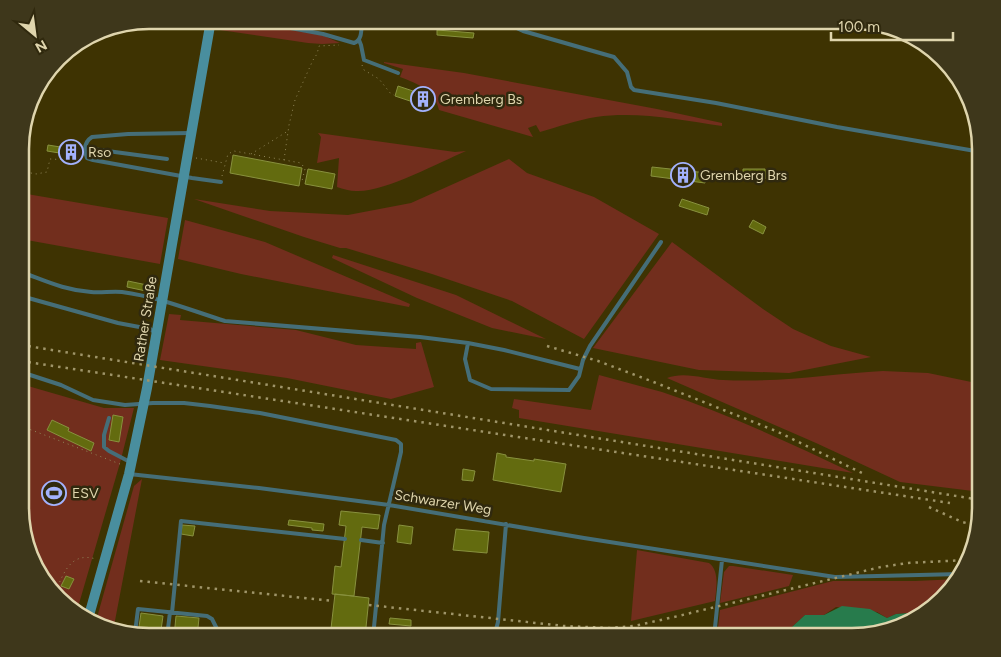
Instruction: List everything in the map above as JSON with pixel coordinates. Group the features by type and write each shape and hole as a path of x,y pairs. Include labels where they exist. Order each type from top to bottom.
{"street":[{"name":"Rather Straße","path":"90,612 130,468 147,388 209,29"}],"lane":[{"path":"296,29 354,43 359,40"},
{"path":"361,29 359,40 364,60 398,73"},
{"path":"519,29 614,57 627,72 631,87 634,90 716,103 837,127 972,150"},
{"path":"191,133 128,134 92,137 88,139 85,148 87,158 221,182"},
{"path":"85,148 167,159"},
{"path":"468,343 465,359 470,380 491,389 569,390 578,376 590,346 661,242"},
{"path":"29,275 58,287 93,292 119,291 154,298 225,320 468,343 580,369"},
{"path":"29,298 118,323 150,329 156,333"},
{"path":"29,375 61,385 94,400 125,405 184,403 260,414 396,440 400,444 401,452 386,512 374,628"},
{"path":"109,418 104,435 104,447 126,461 130,468"},
{"name":"Schwarzer Weg","path":"130,468 258,488 389,505 835,577 952,574"},
{"path":"168,628 181,521 344,538"},
{"path":"496,628 506,524"},
{"path":"361,540 382,543"},
{"path":"715,628 722,560"},
{"path":"136,627 138,609 207,616 212,619 216,628"}],"path":[{"path":"284,160 295,100 319,46 354,43"},
{"path":"364,60 362,69 379,79 391,94 394,95"},
{"path":"251,154 288,130"},
{"path":"221,182 228,154 234,151 303,165 302,181"},
{"path":"29,173 36,174 48,172 50,159 72,160 87,158"},
{"path":"197,158 225,164"},
{"path":"29,429 130,468"},
{"path":"58,586 67,568 75,560 88,557 104,561"}],"shaded area":[{"path":"283,29 324,36 340,43 308,43 220,30"},
{"path":"384,62 464,73 657,109 722,123 722,126 659,117 612,115 582,120 540,132 536,125 528,128 533,137 439,110 434,97 430,93 419,85 400,77 403,69"},
{"path":"318,133 455,152 466,151 396,182 367,190 351,191 337,187 339,158 317,163 321,137"},
{"path":"509,159 527,173 594,197 659,234 584,339 512,301 432,274 304,237 194,199 270,211 348,215 411,203"},
{"path":"29,194 168,218 160,264 29,240"},
{"path":"185,220 265,242 410,304 409,307 241,274 178,259"},
{"path":"672,242 793,329 831,346 871,357 789,373 699,370 593,348"},
{"path":"333,255 456,295 546,339 492,328 417,298 332,258"},
{"path":"169,314 181,315 180,320 296,330 356,345 416,349 416,343 421,342 434,387 391,399 287,378 160,360"},
{"path":"883,371 928,373 972,382 972,491 900,482 667,378 687,375 743,381"},
{"path":"599,375 662,392 735,419 853,473 519,418 519,410 512,408 514,399 591,410"},
{"path":"29,386 104,408 134,408 79,605 64,593 49,575 35,547 31,532 29,508"},
{"path":"142,479 115,623 97,617 134,486"},
{"path":"637,550 709,563 716,575 715,601 631,621"},
{"path":"729,566 793,575 789,586 720,603 724,572"},
{"path":"948,579 937,593 912,612 896,614 887,618 877,612 836,607 824,615 805,615 791,628 718,628 720,610 833,581"},
{"path":"842,606 870,609 887,618 896,614 910,613 883,624 868,627 791,628 805,615 824,615"}],"building":[{"path":"437,30 474,33 473,38 437,35"},
{"path":"398,86 419,93 416,103 395,96"},
{"name":"Gremberg Bs","path":"420,93 429,96 426,106 416,103"},
{"path":"48,145 79,150 78,156 47,151"},
{"name":"Rso","path":"64,148 79,150 77,158 62,156"},
{"path":"233,155 302,168 299,186 230,173"},
{"path":"652,167 707,173 705,183 651,176"},
{"path":"308,169 335,174 332,189 305,184"},
{"path":"743,169 765,169 765,179 743,180"},
{"name":"Gremberg Brs","path":"678,170 688,171 689,182 676,180"},
{"path":"682,199 709,208 707,215 679,206"},
{"path":"753,220 766,227 763,234 749,227"},
{"path":"128,281 147,285 146,291 127,287"},
{"path":"113,415 123,417 119,442 109,440"},
{"path":"52,420 69,428 68,431 94,443 91,451 47,430"},
{"path":"497,453 506,455 506,457 566,464 561,492 493,480"},
{"path":"463,469 475,471 473,481 462,480"},
{"path":"341,511 380,515 378,529 362,527 354,596 332,594 335,566 341,567 346,526 339,525"},
{"path":"289,520 324,524 323,531 288,525"},
{"path":"182,525 195,526 193,536 181,534"},
{"path":"399,525 413,527 411,544 397,542"},
{"path":"456,529 489,532 487,553 453,550"},
{"path":"66,576 74,579 69,589 61,586"},
{"path":"335,594 369,598 366,628 331,628"},
{"path":"141,613 163,616 161,628 139,627"},
{"path":"176,616 199,618 198,628 175,628"},
{"path":"390,618 411,620 411,626 389,624"}],"railway":[{"path":"29,346 972,499"},
{"path":"547,346 598,361 776,431 862,473"},
{"path":"29,362 950,503"},
{"path":"929,507 971,524"},
{"path":"610,628 634,626 674,617 881,567 908,563 960,560"},
{"path":"140,581 334,601"},
{"path":"369,605 564,626 610,628"}],"place":[{"name":"Gremberg Bs","path":"423,99"},
{"name":"Rso","path":"71,152"},
{"name":"Gremberg Brs","path":"683,175"},
{"name":"ESV","path":"54,493"}]}
